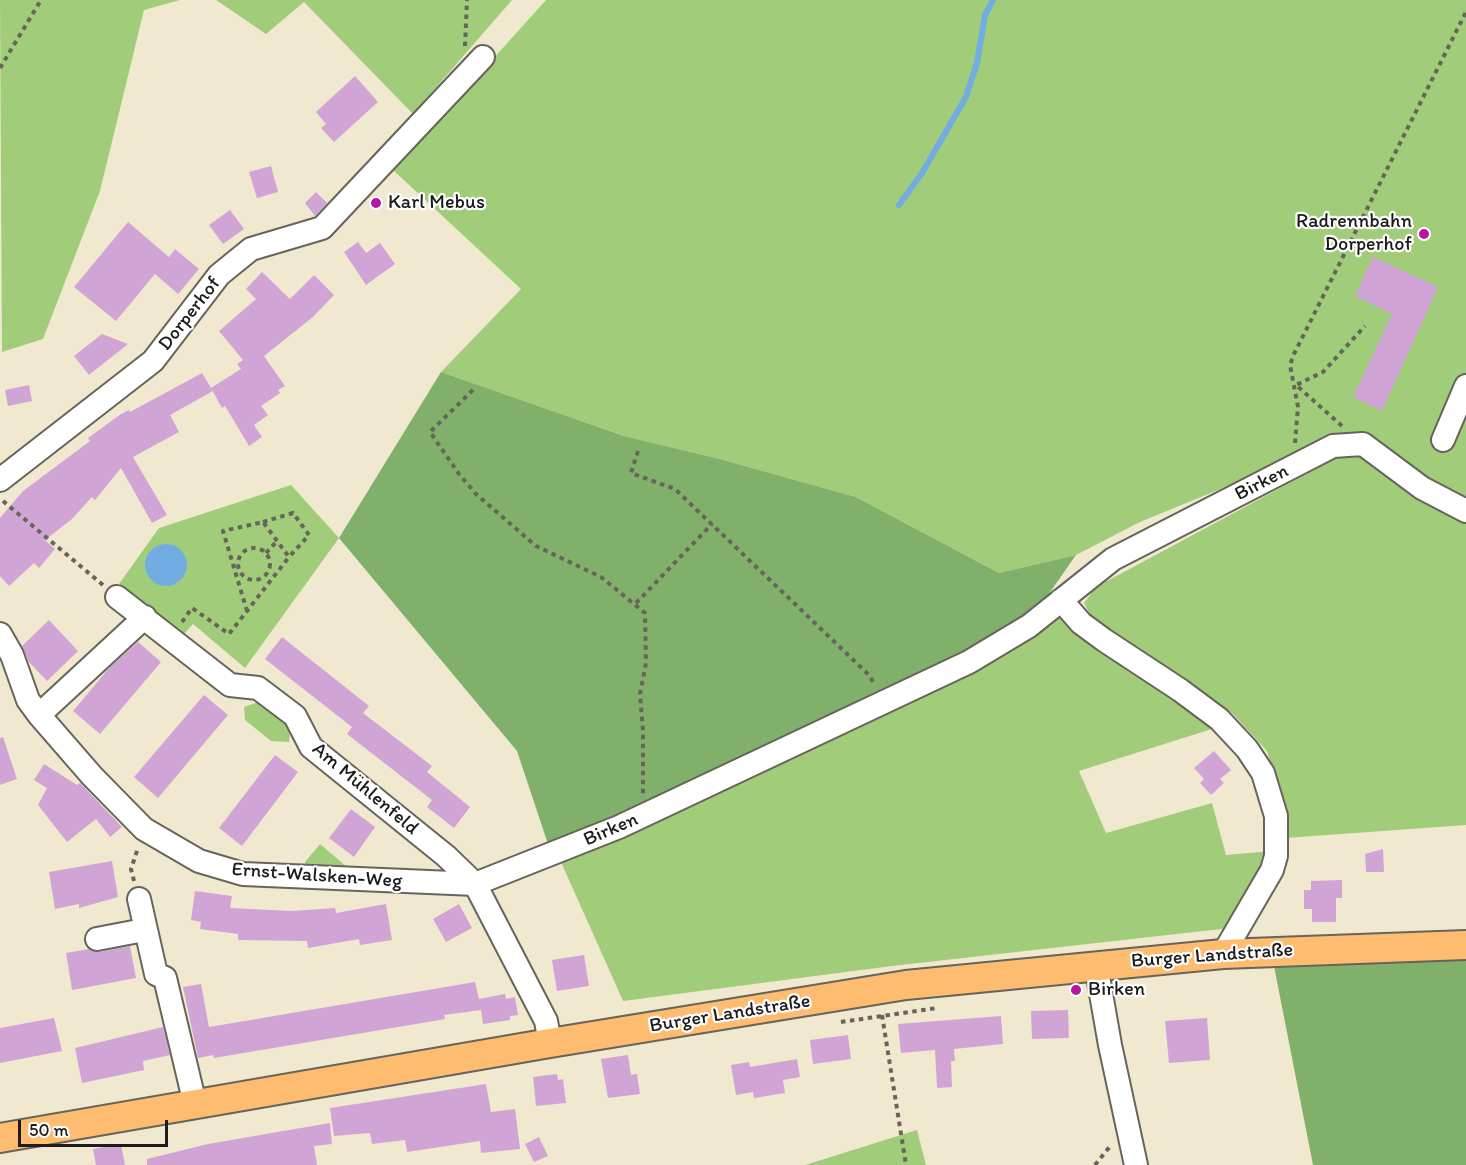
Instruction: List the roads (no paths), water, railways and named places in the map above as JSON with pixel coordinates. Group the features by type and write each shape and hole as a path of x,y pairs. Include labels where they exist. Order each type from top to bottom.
{"main road":[{"name":"Burger Landstraße","path":"0,1138 550,1043 878,990 1096,965 1223,954 1466,945"}],"street":[{"name":"Dorperhof","path":"0,480 153,361 219,275 251,249 322,228 475,66"},
{"path":"1443,440 1466,386"},
{"name":"Birken","path":"475,884 643,816 996,647 1113,559 1333,446 1363,444 1422,488 1466,510"},
{"name":"Am Mühlenfeld","path":"117,597 230,685 258,688 295,716 311,747 446,856 475,884 546,1021 550,1043"},
{"path":"1061,600 1081,623 1096,635 1180,690 1219,719 1247,749 1263,773 1276,816 1276,856 1272,870 1223,954"},
{"path":"0,634 12,656 28,700 39,715 145,617"},
{"name":"Ernst-Walsken-Weg","path":"39,715 92,776 144,829 199,861 243,874 475,884"},
{"path":"139,899 144,930 156,974 165,978 195,1104"},
{"path":"97,939 144,930"},
{"path":"1096,965 1110,1045 1136,1165"}],"water":[{"path":"166,544 174,545 181,550 186,557 186,573 181,580 174,585 166,586 158,585 151,580 146,573 145,565 146,557 151,550 158,545"}],"waterway":[{"path":"899,205 922,173 966,97 977,63 985,15 993,0"}],"place":[{"name":"Karl Mebus","path":"376,203"},
{"name":"Radrennbahn Dorperhof","path":"1424,234"},
{"name":"Birken","path":"1076,990"}]}
